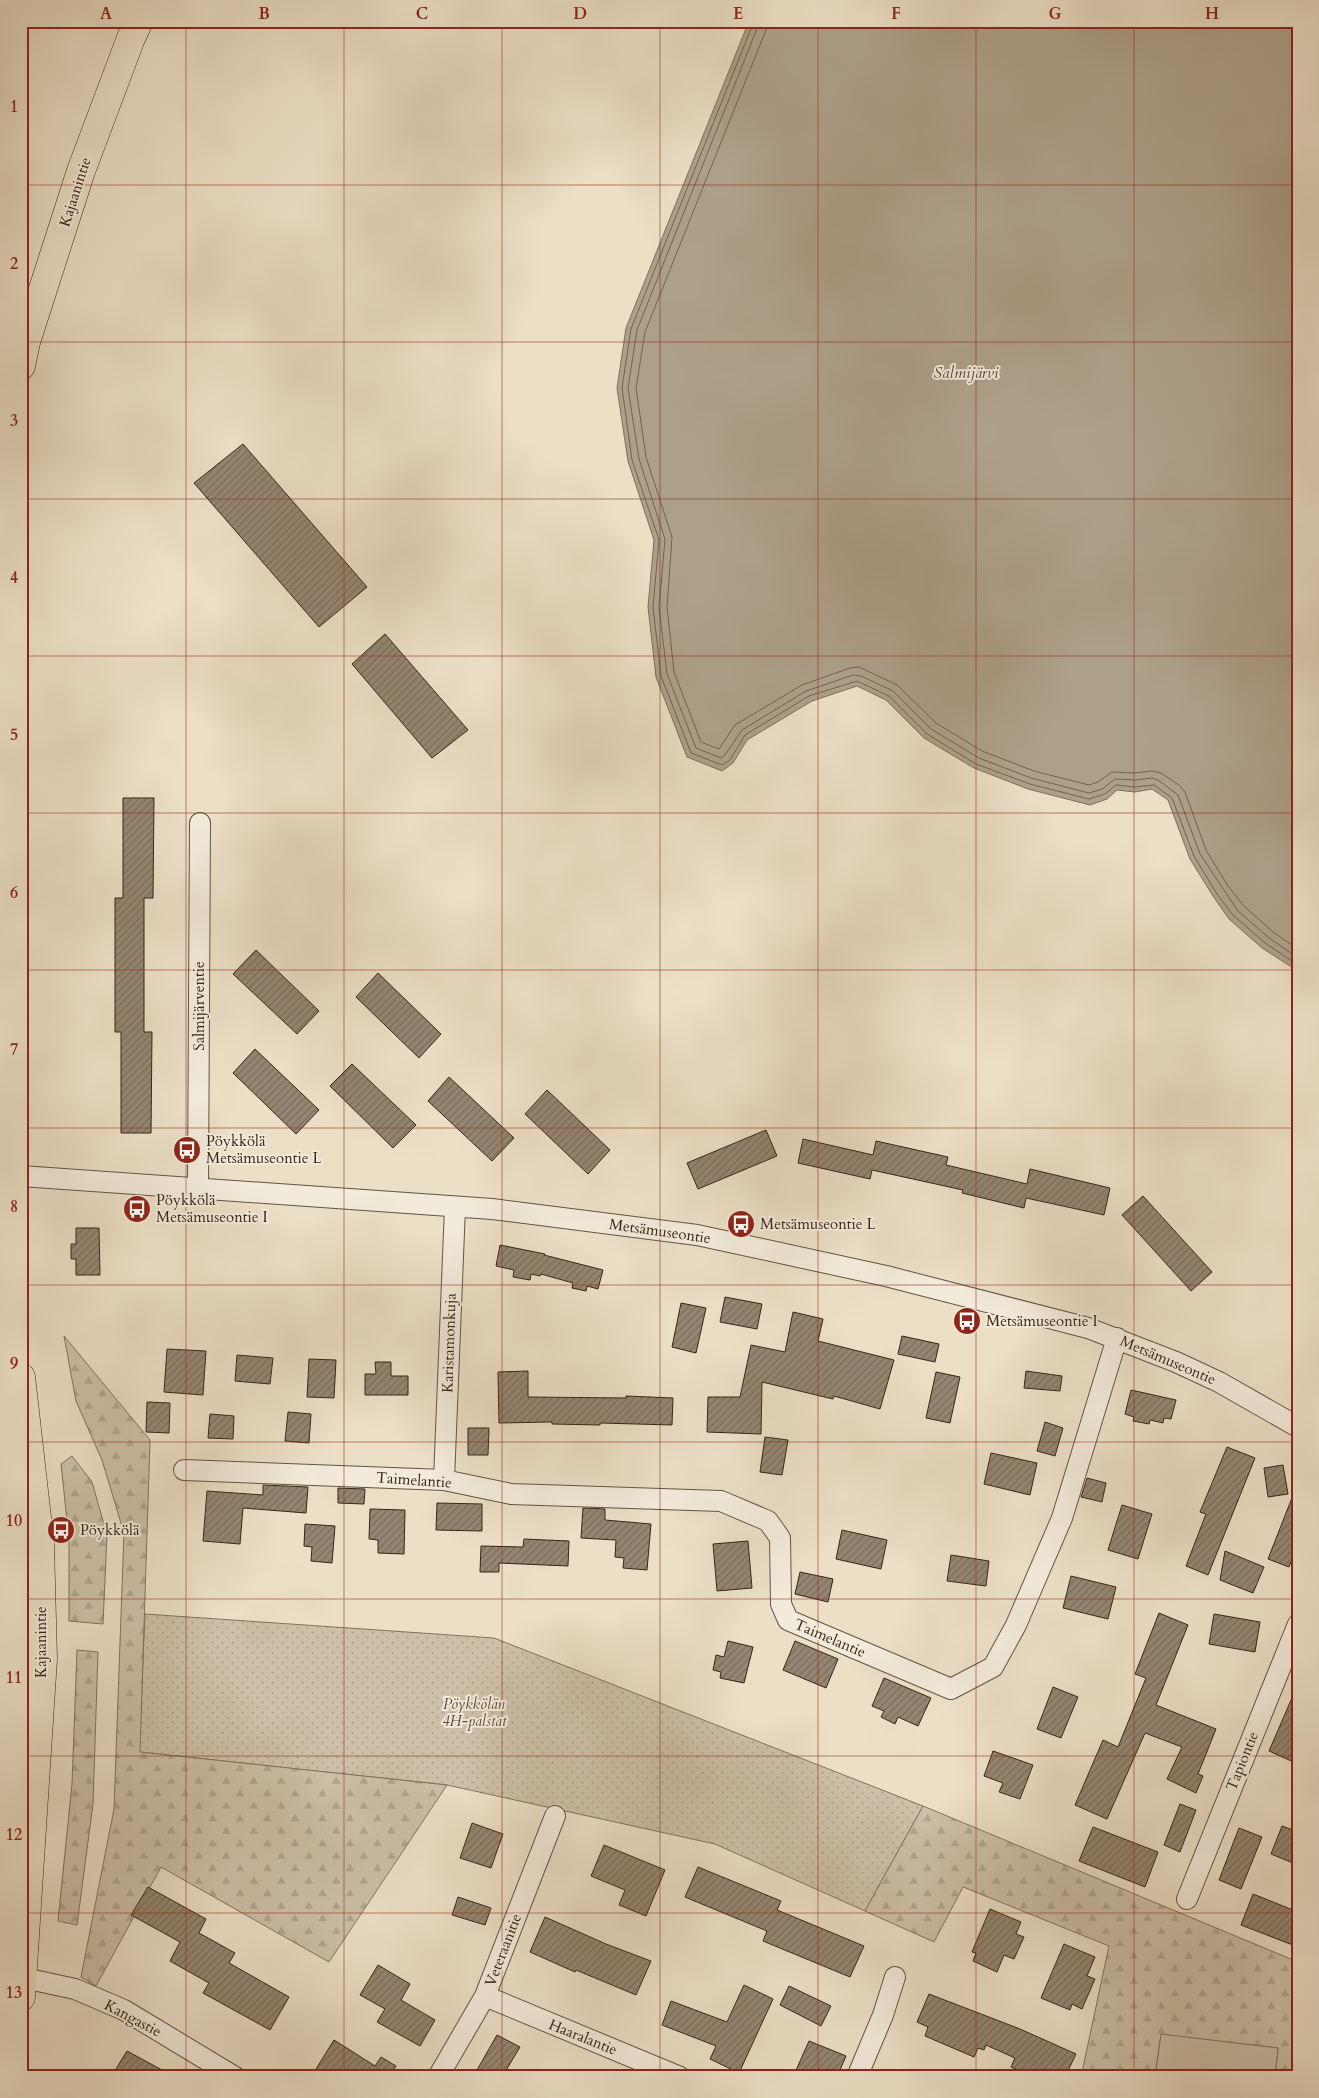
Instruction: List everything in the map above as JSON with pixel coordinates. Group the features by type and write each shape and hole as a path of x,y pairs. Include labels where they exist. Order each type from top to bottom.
{"main road":[{"name":"Kajaanintie","path":"23,350 81,171 130,38 139,21"},
{"name":"Kajaanintie","path":"21,1377 40,1544 32,1661 22,1988"}],"street":[{"name":"Salmijärventie","path":"198,1189 200,823"},
{"name":"Metsämuseontie","path":"21,1176 455,1207 492,1208 697,1235 886,1276 1088,1328 1117,1338 1219,1382 1298,1427"},
{"name":"Karistamonkuja","path":"444,1480 455,1207"},
{"name":"Taimelantie","path":"184,1470 444,1480 511,1494 721,1500 768,1521 780,1538 781,1604 788,1620 951,1689 993,1667 1016,1625 1062,1518 1117,1338"},
{"name":"Tapiontie","path":"1187,1899 1298,1624"},
{"name":"Veteraanitie","path":"438,2077 485,1996 555,1816"},
{"path":"857,2077 883,2015 895,1977"},
{"name":"Kangastie","path":"22,1988 75,1989 124,2010 235,2077"},
{"name":"Haaralantie","path":"485,1996 680,2077"}],"green space":[{"path":"64,1336 150,1440 140,1752 447,1785 329,1962 161,1867 96,1986 81,1977 114,1809 124,1533 102,1460 76,1401"},
{"path":"72,1456 92,1482 107,1535 103,1624 69,1621 69,1539 61,1464"},
{"name":"Pöykkölän 4H-palstat","path":"145,1614 494,1638 923,1806 865,1911 715,1844 447,1785 139,1752"},
{"path":"77,1650 98,1652 93,1804 77,1925 58,1921 72,1784"},
{"path":"923,1806 1298,1962 1298,2077 1275,2077 1278,2048 1161,2035 1155,2077 1081,2077 1109,1946 963,1887 934,1942 865,1911"},
{"path":"1161,2034 1278,2048 1275,2077 1155,2077"}],"water":[{"name":"Salmijärvi","path":"749,21 1298,21 1298,971 1262,948 1229,919 1190,859 1168,800 1152,789 1135,792 1117,790 1107,799 1090,805 1028,789 974,768 924,738 886,700 857,686 812,701 747,740 733,763 722,771 687,757 656,677 648,607 654,540 628,461 617,388 626,328"}],"building":[{"path":"243,444 367,587 319,627 194,483"},
{"path":"385,634 468,730 432,758 352,664"},
{"path":"123,798 154,798 153,898 144,898 144,1032 152,1032 151,1133 121,1133 121,1032 115,1032 115,898 123,898"},
{"path":"256,950 319,1011 297,1034 233,974"},
{"path":"378,973 441,1034 419,1058 356,997"},
{"path":"255,1049 319,1110 296,1134 233,1073"},
{"path":"352,1064 416,1125 393,1148 330,1086"},
{"path":"449,1077 514,1138 492,1161 428,1101"},
{"path":"547,1090 610,1150 588,1174 525,1114"},
{"path":"766,1130 777,1156 698,1189 687,1163"},
{"path":"803,1139 873,1155 876,1141 948,1157 946,1165 1027,1184 1030,1169 1110,1188 1104,1215 1026,1198 1024,1208 962,1193 963,1190 872,1170 870,1179 798,1163"},
{"path":"1143,1196 1212,1272 1191,1291 1122,1215"},
{"path":"76,1228 99,1228 100,1275 76,1275 76,1259 71,1259 71,1244 76,1244"},
{"path":"500,1245 545,1254 603,1270 598,1289 587,1286 586,1291 572,1288 573,1283 541,1274 540,1276 531,1274 530,1280 513,1277 514,1270 496,1266"},
{"path":"725,1297 762,1304 757,1329 720,1322"},
{"path":"681,1303 706,1308 696,1353 672,1347"},
{"path":"793,1312 823,1319 818,1341 894,1360 880,1409 834,1396 833,1399 762,1382 761,1434 707,1432 708,1397 740,1397 751,1345 785,1352"},
{"path":"902,1336 939,1344 935,1362 898,1354"},
{"path":"167,1349 206,1351 203,1395 164,1392"},
{"path":"237,1355 273,1358 270,1384 235,1381"},
{"path":"309,1359 336,1360 334,1398 307,1397"},
{"path":"375,1362 391,1362 391,1376 408,1376 408,1395 365,1395 365,1374 376,1374"},
{"path":"528,1371 528,1397 626,1398 626,1396 673,1398 672,1425 552,1424 552,1422 499,1423 498,1372"},
{"path":"1026,1371 1062,1376 1060,1391 1024,1388"},
{"path":"936,1372 960,1377 950,1423 926,1418"},
{"path":"1131,1390 1176,1400 1171,1419 1164,1418 1163,1423 1150,1420 1149,1424 1133,1421 1134,1417 1125,1414"},
{"path":"147,1402 170,1403 169,1433 146,1432"},
{"path":"288,1412 311,1414 309,1443 285,1441"},
{"path":"210,1414 234,1416 233,1439 208,1438"},
{"path":"1045,1422 1063,1428 1055,1456 1037,1451"},
{"path":"468,1428 489,1428 488,1455 468,1455"},
{"path":"765,1437 788,1440 782,1475 760,1472"},
{"path":"1227,1447 1255,1458 1208,1575 1186,1566 1206,1514 1200,1512"},
{"path":"991,1453 1037,1463 1030,1495 984,1484"},
{"path":"1283,1465 1288,1494 1268,1497 1264,1468"},
{"path":"1087,1478 1106,1483 1102,1502 1081,1497"},
{"path":"263,1485 308,1487 306,1513 243,1508 240,1544 203,1541 207,1491 263,1495"},
{"path":"1297,1485 1298,1545 1289,1567 1268,1559"},
{"path":"338,1488 365,1489 364,1504 338,1503"},
{"path":"437,1503 482,1504 482,1531 436,1530"},
{"path":"1122,1505 1152,1514 1138,1559 1108,1550"},
{"path":"583,1508 605,1509 605,1520 651,1524 647,1570 623,1568 624,1558 615,1557 616,1540 581,1538"},
{"path":"370,1509 405,1510 404,1554 378,1553 378,1540 369,1539"},
{"path":"305,1524 335,1526 332,1563 311,1561 312,1547 304,1546"},
{"path":"842,1530 887,1540 881,1569 836,1559"},
{"path":"524,1539 569,1541 568,1566 499,1563 499,1572 480,1572 481,1546 523,1547"},
{"path":"748,1541 752,1588 717,1591 713,1544"},
{"path":"1225,1551 1264,1567 1253,1593 1220,1580"},
{"path":"951,1555 989,1561 986,1586 947,1581"},
{"path":"800,1572 833,1579 828,1602 795,1594"},
{"path":"1071,1576 1116,1587 1108,1619 1063,1608"},
{"path":"1159,1613 1188,1625 1156,1705 1216,1729 1198,1774 1203,1776 1196,1793 1167,1779 1182,1747 1145,1733 1107,1819 1075,1805 1103,1740 1118,1747 1146,1678 1135,1674"},
{"path":"1214,1614 1260,1622 1255,1652 1209,1644"},
{"path":"728,1641 753,1647 744,1683 720,1678 721,1672 713,1670 716,1655 724,1657"},
{"path":"795,1641 838,1659 826,1688 783,1670"},
{"path":"884,1678 931,1698 918,1726 898,1717 895,1724 881,1717 884,1711 872,1706"},
{"path":"1298,1684 1298,1764 1269,1751"},
{"path":"1053,1687 1078,1697 1061,1738 1037,1729"},
{"path":"993,1751 1033,1765 1020,1799 999,1792 1003,1783 984,1776"},
{"path":"1180,1804 1196,1810 1180,1852 1164,1845"},
{"path":"472,1823 503,1834 491,1868 460,1858"},
{"path":"1282,1826 1298,1832 1298,1865 1271,1854"},
{"path":"1093,1827 1158,1852 1145,1887 1079,1861"},
{"path":"1239,1828 1262,1837 1241,1889 1219,1880"},
{"path":"604,1845 665,1870 646,1916 619,1905 625,1890 591,1876"},
{"path":"698,1867 781,1901 777,1910 864,1946 850,1977 763,1941 767,1931 685,1897"},
{"path":"148,1887 206,1919 199,1933 235,1953 229,1963 289,1997 270,2030 203,1993 209,1983 170,1961 180,1942 131,1915"},
{"path":"1253,1894 1298,1912 1298,1947 1241,1925"},
{"path":"458,1897 491,1908 485,1925 452,1915"},
{"path":"990,1909 1021,1922 1016,1934 1024,1937 1014,1959 1004,1955 997,1972 973,1961 976,1953 972,1952"},
{"path":"545,1917 606,1944 651,1961 636,1995 576,1970 575,1972 530,1952"},
{"path":"1064,1944 1095,1957 1087,1976 1095,1979 1082,2009 1072,2004 1070,2010 1041,1998"},
{"path":"378,1965 410,1984 401,2000 435,2020 420,2046 377,2022 385,2009 360,1995"},
{"path":"744,1985 773,1999 739,2073 710,2059 716,2046 662,2025 671,2001 727,2022"},
{"path":"789,1986 831,2006 821,2026 780,2005"},
{"path":"929,1994 1020,2029 1076,2054 1065,2077 1034,2077 1011,2067 1015,2058 986,2045 984,2050 978,2048 974,2057 925,2036 928,2027 917,2022"},
{"path":"497,2035 520,2047 502,2077 473,2077"},
{"path":"334,2040 375,2066 381,2057 396,2066 390,2076 392,2077 311,2077"},
{"path":"809,2041 846,2056 837,2077 793,2077"},
{"path":"127,2051 175,2077 130,2077 116,2069"}],"place":[{"name":"Pöykkölä Metsämuseontie L","path":"187,1150"},
{"name":"Pöykkölä Metsämuseontie I","path":"137,1209"},
{"name":"Metsämuseontie L","path":"741,1224"},
{"name":"Metsämuseontie I","path":"967,1321"},
{"name":"Pöykkölä","path":"61,1530"}]}
